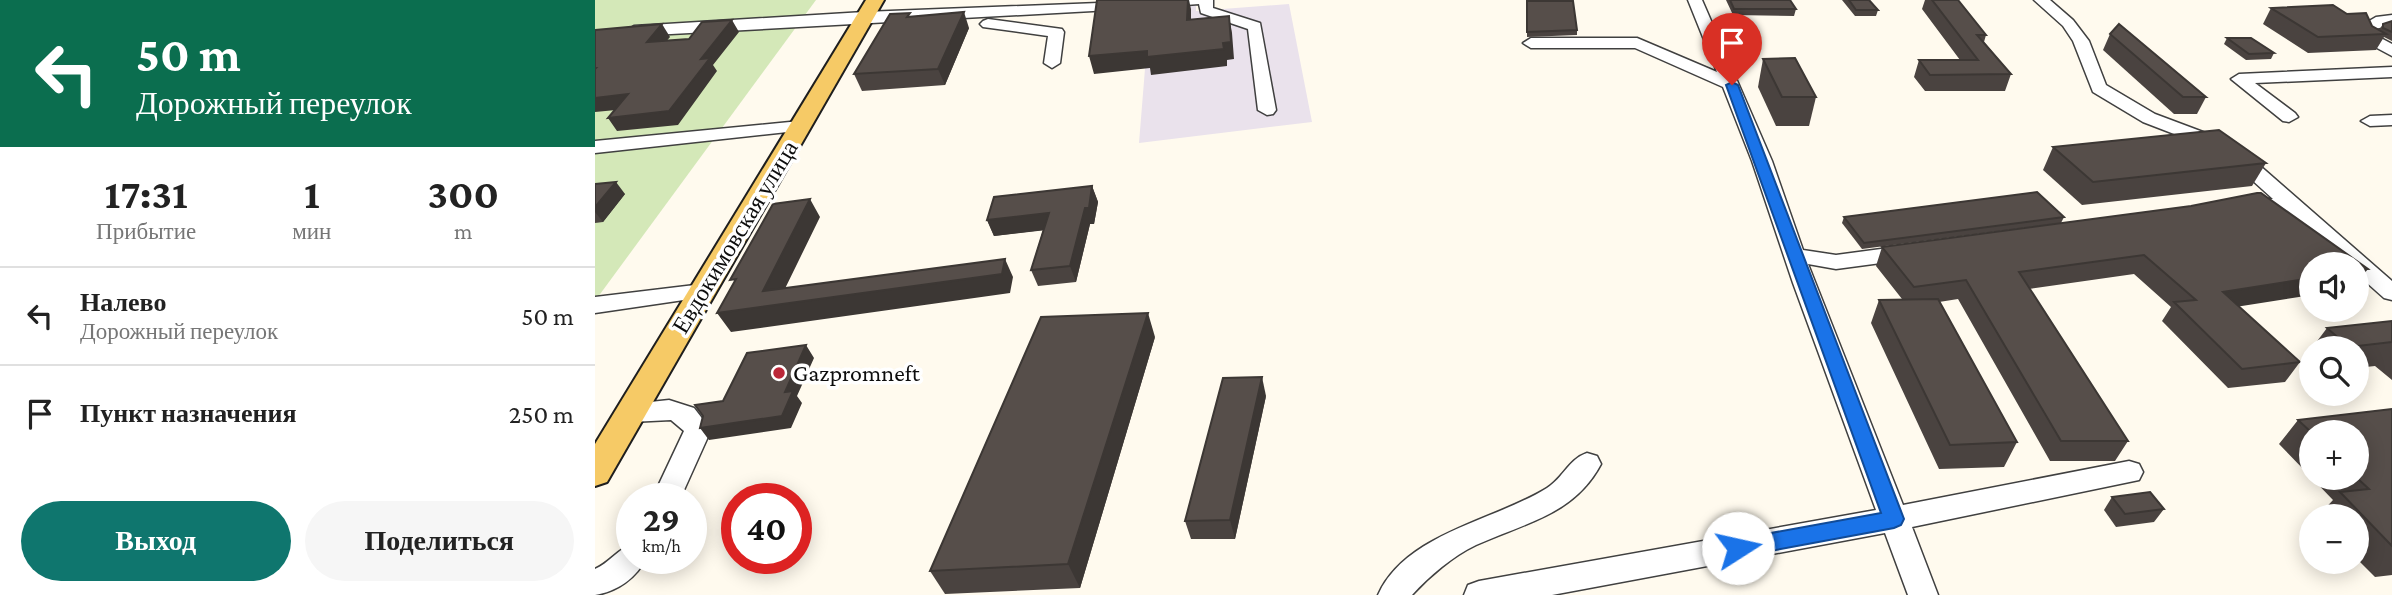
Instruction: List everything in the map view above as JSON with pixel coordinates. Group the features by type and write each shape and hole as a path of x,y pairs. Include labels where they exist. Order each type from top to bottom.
{"main road":[{"name":"Евдокимовская улица","path":"595,473 866,14"}],"street":[{"path":"621,32 866,14 1128,6 1197,0"},
{"path":"1206,0 1206,10 1255,26 1267,110"},
{"path":"1695,0 1732,85 1923,595"},
{"path":"866,14 918,1"},
{"path":"866,14 994,23 1056,32 1052,63"},
{"path":"2392,20 2381,20 2367,27 2370,38 2392,51"},
{"path":"2289,117 2239,79 2392,72"},
{"path":"2370,121 2392,120"},
{"path":"595,147 800,126"},
{"path":"2231,206 2243,203 2276,205 2307,216"},
{"path":"1794,255 1836,262 1933,250"},
{"path":"595,305 703,292"},
{"path":"631,412 675,410 690,416 698,430 673,483"},
{"path":"1393,595 1415,571 1464,537 1519,517 1560,494 1587,464"},
{"path":"1479,595 1894,519 2129,472"},
{"path":"595,583 616,573"}],"lane":[{"path":"2042,0 2068,23 2081,41 2099,88 2149,118 2228,148 2392,292"},
{"path":"1531,43 1637,43 1732,85"}],"shaded area":[{"path":"1196,3 1196,11 1289,4 1312,122 1139,143 1150,7"}],"green space":[{"path":"595,0 816,0 595,301"}],"building":[{"path":"1097,0 1188,0 1187,20 1229,16 1231,42 1223,43 1224,49 1147,57 1147,51 1089,56"},
{"path":"1730,0 1790,0 1796,9 1734,9"},
{"path":"1849,0 1869,0 1878,10 1856,10"},
{"path":"1932,0 1958,0 1986,35 1977,35 2011,74 1930,75 1919,60 1978,60"},
{"path":"1527,1 1573,1 1577,30 1527,32"},
{"path":"2333,5 2347,14 2366,13 2372,26 2386,34 2318,37 2271,8"},
{"path":"964,12 938,69 854,74 890,14 910,13 907,17"},
{"path":"732,20 701,59 710,58 669,111 608,118 628,94 595,98 595,30 662,24 647,42 689,39 702,22"},
{"path":"2392,21 2392,32 2383,28 2383,24"},
{"path":"2119,24 2206,97 2183,97 2110,34"},
{"path":"2227,38 2251,38 2274,53 2249,54"},
{"path":"1795,58 1816,97 1782,97 1763,59"},
{"path":"2219,130 2266,163 2093,182 2053,147"},
{"path":"616,182 595,207 595,184"},
{"path":"1092,186 1089,208 1085,208 1070,266 1031,270 1049,213 987,220 994,197"},
{"path":"2037,192 2064,217 1864,243 1844,217"},
{"path":"2261,193 2344,252 2299,252 2299,280 2223,292 2299,361 2242,369 2174,302 2196,300 2144,255 2019,272 2128,441 2061,441 1966,280 1914,287 1882,247 2191,206"},
{"path":"810,199 763,291 1005,259 1002,274 717,313 736,279 730,280 773,204"},
{"path":"1938,299 2017,442 1950,445 1879,300"},
{"path":"1148,313 1068,564 930,571 1041,317"},
{"path":"2392,321 2392,342 2369,345 2369,336 2336,336 2327,328"},
{"path":"806,345 785,392 793,391 782,416 700,428 703,416 695,405 723,401 747,353"},
{"path":"1262,377 1230,520 1185,521 1223,378"},
{"path":"2392,409 2392,546 2369,522 2369,504 2352,504 2340,492 2369,490 2369,420 2298,420"},
{"path":"2150,492 2164,509 2125,514 2112,497"}],"place":[{"name":"Gazpromneft","path":"779,373"}],"route":[{"path":"1732,85 1894,519 1738,548"}]}
